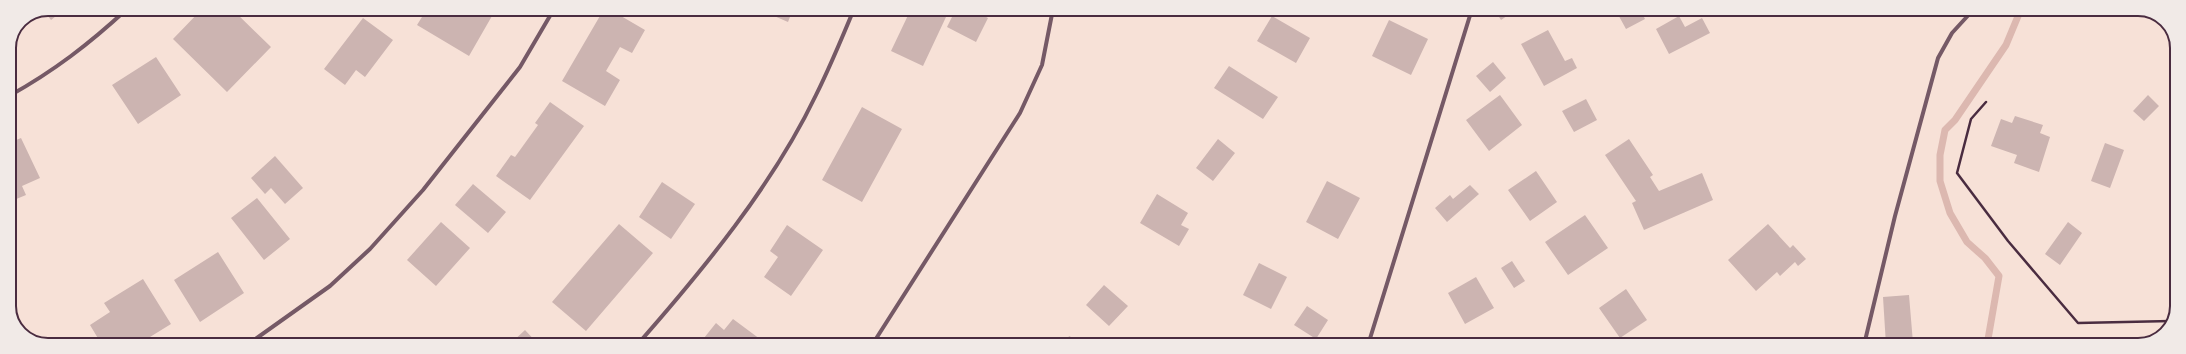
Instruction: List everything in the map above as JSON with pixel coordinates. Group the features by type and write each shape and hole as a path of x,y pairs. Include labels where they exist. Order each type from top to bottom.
{"street":[{"path":"16,92 50,72 90,43 119,16"},
{"path":"257,338 330,286 375,243 423,190 520,67 550,16"},
{"path":"643,338 668,310 728,235 776,165 816,96 851,16"},
{"path":"876,338 1020,113 1042,65 1052,16"},
{"path":"1370,338 1470,16"},
{"path":"1866,338 1894,216 1938,58 1952,33 1968,16"}],"path":[{"path":"1986,102 1971,119 1957,173 2008,241 2078,323 2166,321"}],"building":[{"path":"48,16 56,16 51,20"},
{"path":"195,16 239,16 271,47 227,92 173,39"},
{"path":"423,16 492,16 469,56 417,25"},
{"path":"600,16 621,16 645,30 632,53 620,47 606,71 620,80 605,106 562,81"},
{"path":"774,16 790,16 788,22"},
{"path":"908,16 946,17 923,66 891,51"},
{"path":"952,16 984,16 988,18 976,42 947,27"},
{"path":"1272,16 1310,38 1296,63 1257,41"},
{"path":"1498,16 1507,16 1501,20"},
{"path":"1619,16 1644,16 1645,19 1626,29"},
{"path":"1679,16 1685,27 1702,18 1710,33 1669,54 1656,29"},
{"path":"363,18 393,40 365,77 356,70 345,85 324,69"},
{"path":"1389,20 1428,39 1411,75 1372,56"},
{"path":"1548,30 1565,61 1572,58 1577,68 1544,86 1521,44"},
{"path":"156,57 181,95 138,124 112,85"},
{"path":"1493,62 1506,78 1490,92 1476,76"},
{"path":"1229,66 1278,97 1263,119 1214,88"},
{"path":"1500,95 1522,125 1489,151 1466,120"},
{"path":"2148,95 2159,106 2144,121 2133,111"},
{"path":"1586,99 1597,120 1574,132 1562,111"},
{"path":"550,102 584,126 530,200 496,176 511,155 515,157 538,125 535,123"},
{"path":"862,107 902,129 862,202 822,180"},
{"path":"2015,116 2043,125 2040,133 2050,137 2039,172 2014,163 2017,155 1991,146 2001,119 2012,123"},
{"path":"21,138 40,178 22,186 26,195 16,199 16,140"},
{"path":"1218,139 1235,153 1213,181 1196,168"},
{"path":"1629,139 1653,175 1650,177 1659,191 1702,173 1713,200 1644,230 1632,203 1636,201 1605,155"},
{"path":"2105,143 2124,150 2110,188 2091,181"},
{"path":"275,156 303,188 285,204 271,188 265,194 251,178"},
{"path":"1536,171 1557,202 1530,221 1508,190"},
{"path":"1327,181 1360,198 1338,239 1306,222"},
{"path":"662,182 695,204 671,239 639,217"},
{"path":"473,184 506,212 488,233 455,205"},
{"path":"1470,185 1479,194 1447,222 1435,208 1450,195 1453,199"},
{"path":"1157,194 1188,213 1181,225 1189,229 1179,246 1140,223"},
{"path":"257,198 290,239 264,260 231,218"},
{"path":"1585,215 1608,248 1568,275 1545,242"},
{"path":"441,222 470,248 436,286 407,260"},
{"path":"2068,222 2082,233 2060,265 2045,254"},
{"path":"619,224 653,253 586,331 552,302"},
{"path":"1768,224 1790,248 1793,245 1806,259 1798,266 1795,262 1780,276 1777,272 1756,291 1728,260"},
{"path":"787,225 823,250 791,296 764,277 778,257 770,251"},
{"path":"218,252 244,293 200,322 174,280"},
{"path":"1512,261 1525,281 1514,288 1501,268"},
{"path":"1259,263 1287,277 1271,309 1243,295"},
{"path":"1476,277 1494,308 1465,324 1448,293"},
{"path":"143,279 171,324 148,338 98,338 90,325 110,312 104,303"},
{"path":"1104,285 1128,306 1109,326 1086,305"},
{"path":"1626,289 1647,320 1620,338 1599,308"},
{"path":"1909,295 1913,338 1886,338 1883,297"},
{"path":"1307,306 1328,320 1317,338 1294,325"},
{"path":"733,319 759,338 704,338 716,323 724,330"},
{"path":"525,330 532,338 516,338"}],"waterway":[{"path":"1988,338 1999,276 1985,258 1967,242 1950,213 1940,181 1940,155 1945,130 1955,120 2006,45 2018,16"}]}
